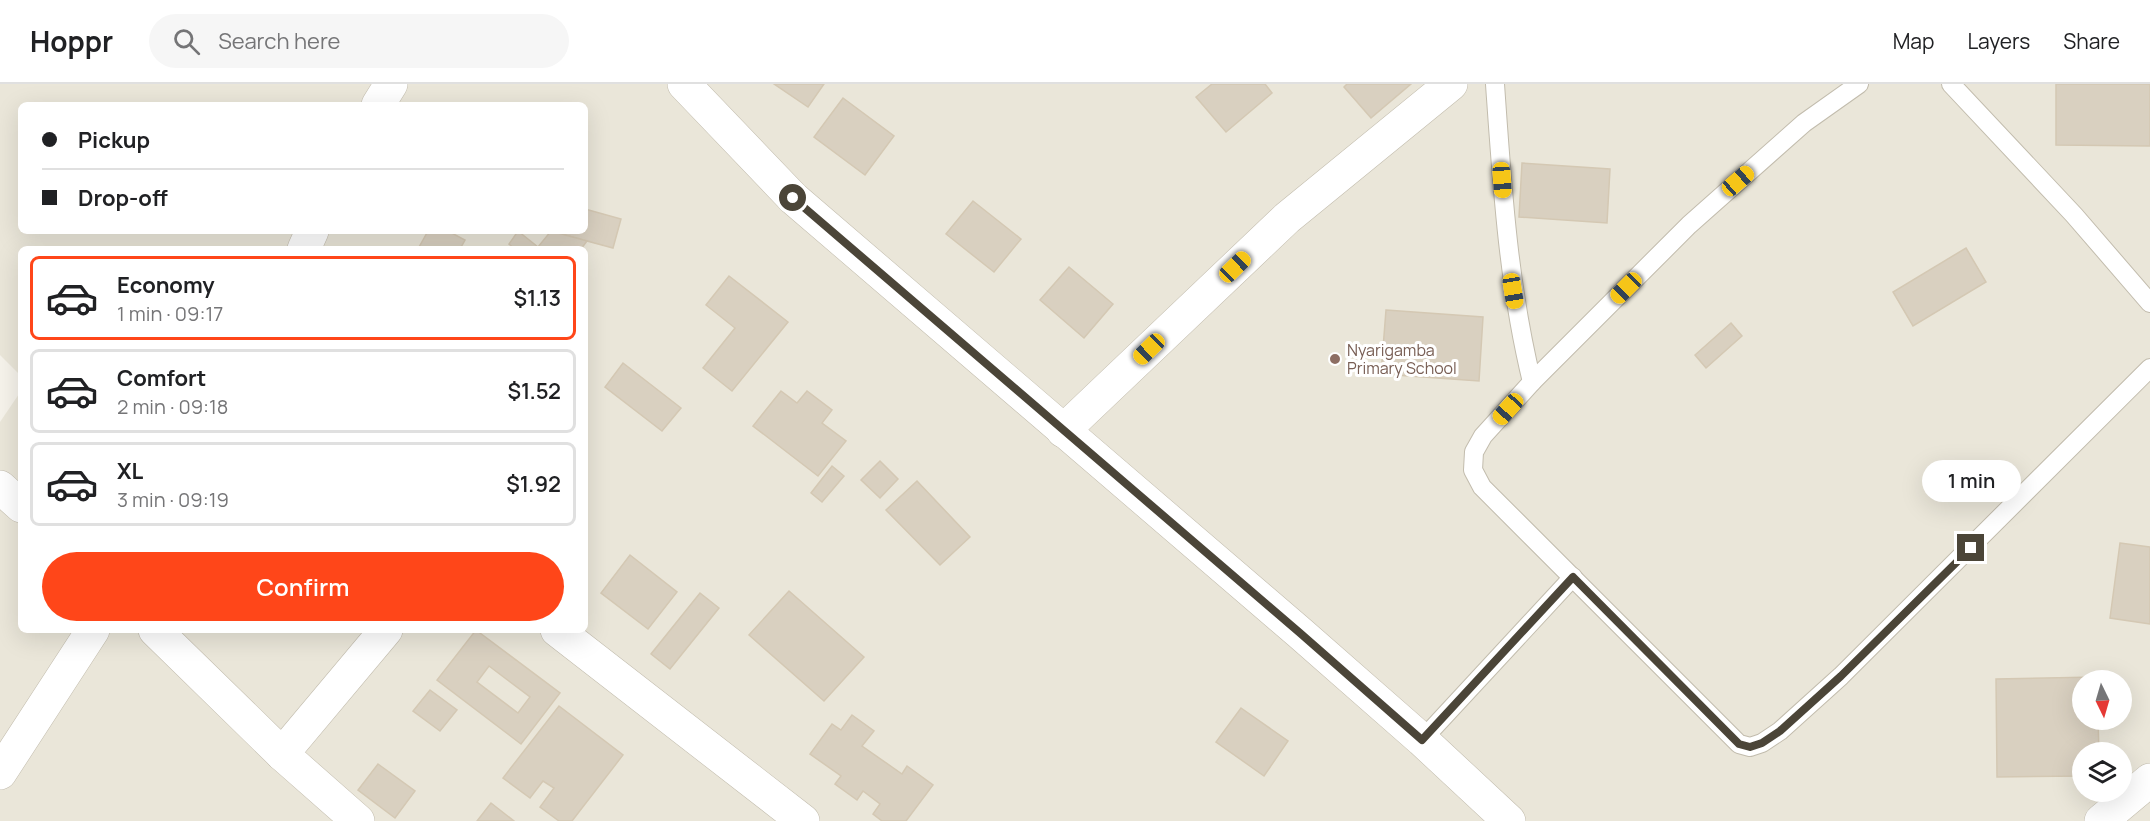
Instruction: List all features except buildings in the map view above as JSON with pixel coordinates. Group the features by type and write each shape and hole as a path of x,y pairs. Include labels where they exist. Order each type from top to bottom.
{"street":[{"path":"380,102 391,84"},
{"path":"684,84 793,198 1300,633 1422,740 1509,821"},
{"path":"1064,431 1287,218 1451,84"},
{"path":"0,773 91,633"},
{"path":"158,633 282,754 358,821"},
{"path":"282,754 383,633"},
{"path":"561,633 803,821"},
{"path":"2101,821 2150,780"}],"lane":[{"path":"1496,84 1503,203 1513,291 1532,382"},
{"path":"1858,84 1804,123 1689,225 1532,382 1483,436 1474,452 1473,470 1482,487 1739,744 1750,747 1762,743 1780,731 1841,676 2150,368"},
{"path":"1951,84 2074,215 2150,303"},
{"path":"1422,740 1573,577"}],"shaded area":[{"path":"0,84 2150,84 2150,821 0,821 0,422 18,395 18,633 588,633 588,246 18,246 18,373 0,355"}],"place":[{"name":"Nyarigamba Primary School","path":"1335,359"}],"route":[{"path":"793,198 1422,740 1573,577 1739,744 1750,747 1762,743 1780,731 1841,676 1971,548"}]}
